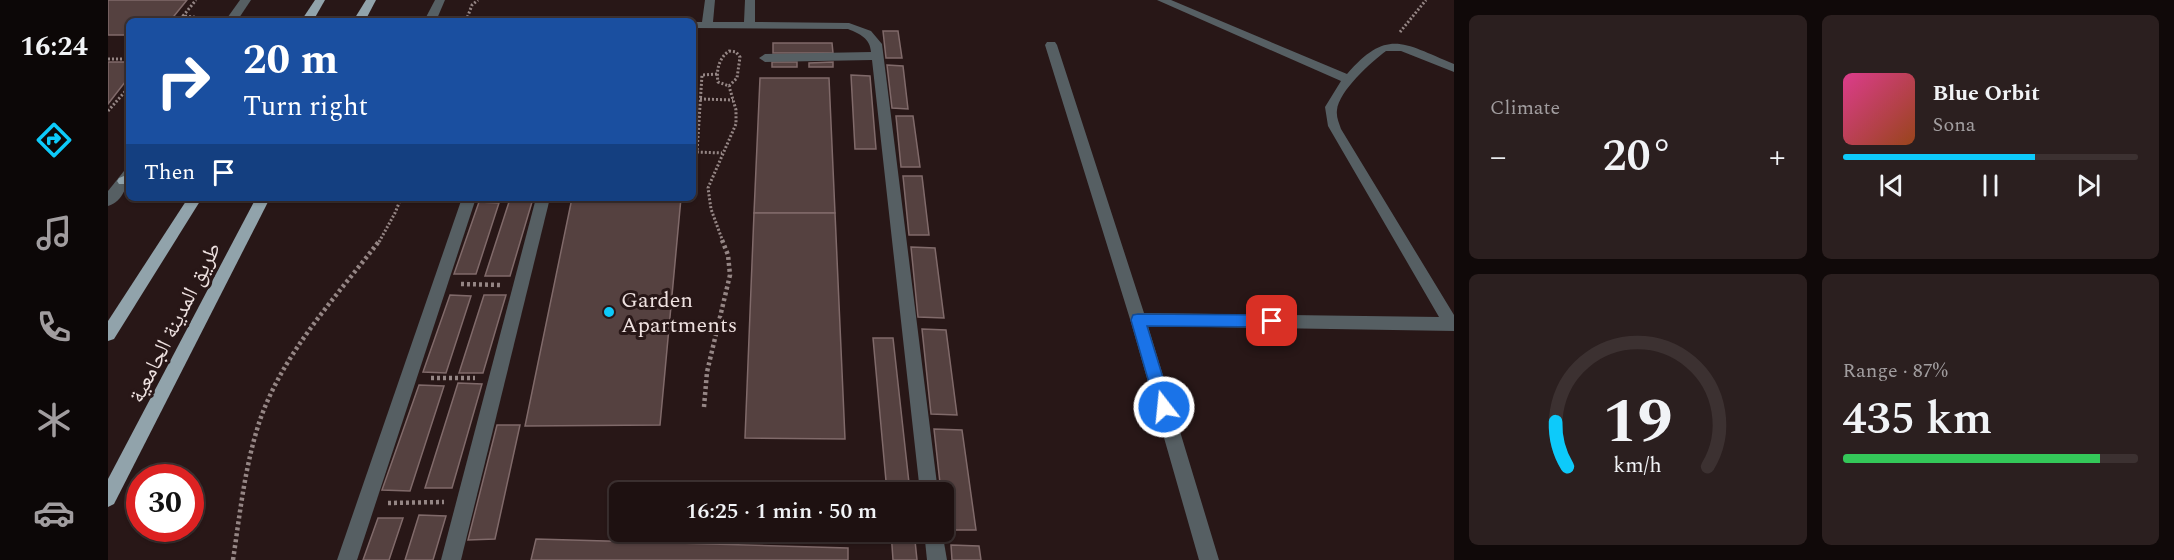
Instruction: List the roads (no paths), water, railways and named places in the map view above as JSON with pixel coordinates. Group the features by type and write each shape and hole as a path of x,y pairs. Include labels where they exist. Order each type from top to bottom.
{"main road":[{"path":"309,18 320,0"},
{"path":"361,18 371,0"},
{"name":"طريق المدينة الجامعية","path":"108,334 193,201"},
{"name":"طريق المدينة الجامعية","path":"108,498 261,201"}],"street":[{"path":"233,18 246,0"},
{"path":"431,18 440,0"},
{"path":"710,0 700,25 849,27 859,29 872,38 877,56 928,482"},
{"path":"749,25 750,0"},
{"path":"1162,0 1350,80"},
{"path":"1051,45 1138,320 1209,560"},
{"path":"1452,324 1335,129 1331,117 1331,106 1350,80 1378,49 1389,46 1454,68"},
{"path":"765,58 877,56"},
{"path":"108,187 126,178"},
{"path":"108,201 126,179"},
{"path":"347,560 468,201"},
{"path":"450,560 542,201"},
{"path":"1138,320 1452,324"},
{"path":"935,542 937,560"}],"place":[{"name":"Garden Apartments","path":"609,312"}]}
